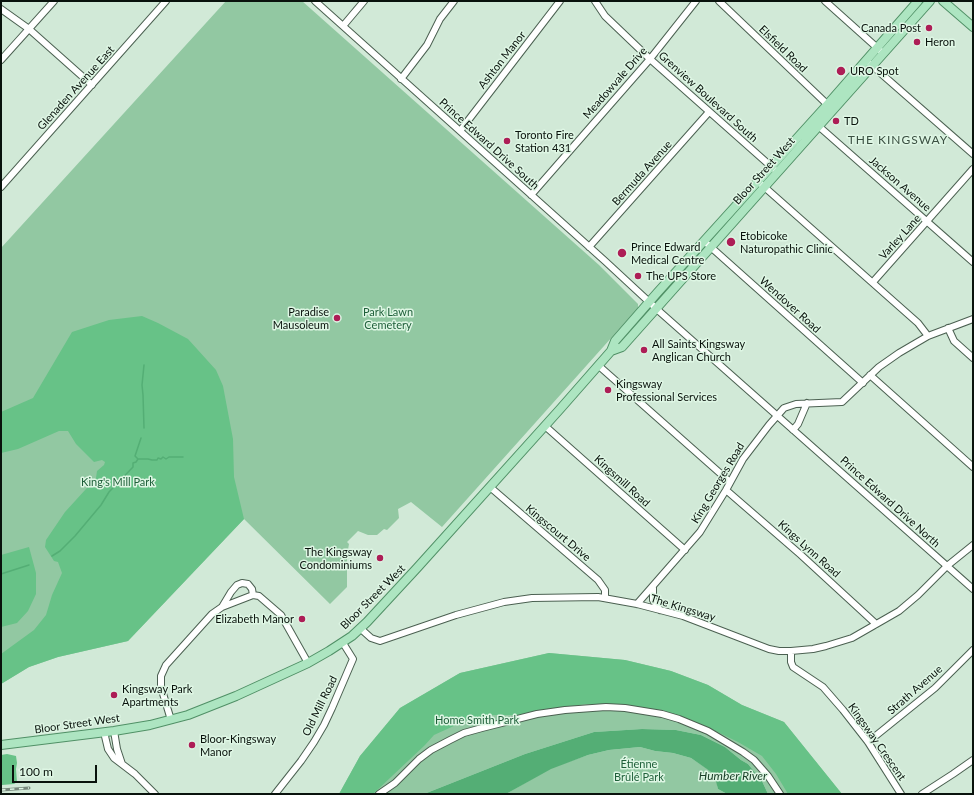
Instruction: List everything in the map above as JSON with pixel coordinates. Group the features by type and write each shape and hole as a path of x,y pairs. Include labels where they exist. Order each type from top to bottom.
{"main road":[{"name":"Bloor Street West","path":"611,351 622,347 656,309 708,244 870,63 918,1"},
{"name":"Bloor Street West","path":"880,50 930,1"},
{"path":"943,1 973,27"},
{"name":"Bloor Street West","path":"5,745 114,731 171,720 220,703 308,663 343,643 361,629 599,366 611,351 615,341 649,302 708,244"}],"street":[{"path":"1,60 54,1"},
{"name":"Glenaden Avenue East","path":"1,187 166,1"},
{"name":"Prince Edward Drive South","path":"315,1 460,130 656,309"},
{"path":"343,26 364,1"},
{"path":"401,79 427,45 440,19 454,1"},
{"name":"Ashton Manor","path":"460,130 560,1"},
{"name":"Grenview Boulevard South","path":"595,1 605,16 650,59 775,169"},
{"name":"Meadowvale Drive","path":"531,195 650,59 696,1"},
{"name":"Elsfield Road","path":"719,1 830,107"},
{"path":"825,1 880,50"},
{"path":"1,9 30,29 92,85"},
{"path":"870,63 973,154"},
{"name":"Bermuda Avenue","path":"589,247 709,112"},
{"name":"Jackson Avenue","path":"816,124 973,262"},
{"name":"Varley Lane","path":"873,282 973,169"},
{"path":"762,184 918,322 928,336"},
{"name":"Wendover Road","path":"708,244 863,383"},
{"name":"Prince Edward Drive North","path":"656,309 973,589"},
{"name":"King Georges Road","path":"637,604 700,532 726,490 742,459 784,408 791,405 842,402 870,375 899,352 928,336 973,319"},
{"path":"948,328 954,341 973,358"},
{"path":"599,366 730,482"},
{"path":"870,375 973,467"},
{"path":"793,430 798,424 807,404"},
{"name":"Kingsmill Road","path":"545,426 685,550"},
{"name":"Kingscourt Drive","path":"490,487 598,580 605,590 605,598"},
{"name":"Kings Lynn Road","path":"726,490 801,555 876,624"},
{"name":"The Kingsway","path":"361,629 371,638 380,641 504,602 532,598 605,598 637,604 698,621 769,648 791,651 813,649 840,642 876,624 904,607 947,566 973,545"},
{"path":"222,607 231,592 237,585 242,583 248,584 252,589 253,595"},
{"path":"653,587 652,600 660,610"},
{"path":"171,720 161,687 161,676 166,665 212,614 222,607 253,595 259,596 281,615 308,663"},
{"name":"Old Mill Road","path":"275,794 302,761 324,725 332,708 353,660 343,643"},
{"name":"Strath Avenue","path":"868,742 935,688 973,650"},
{"name":"Kingsway Crescent","path":"791,651 791,662 793,667 823,687 868,742 902,794"},
{"path":"379,794 395,783 419,759 431,750 464,733 537,714 606,707 625,708 662,714 679,719 708,731 754,760 768,776 780,794"},
{"path":"114,731 117,749 122,764"},
{"path":"104,732 111,754 114,758 146,784 155,794"},
{"path":"922,794 973,760"}],"green space":[{"name":"Park Lawn Cemetery","path":"226,1 302,1 599,265 638,304 638,308 442,527 411,502 398,509 399,518 387,530 384,529 377,535 368,535 358,531 347,542 349,544 347,555 347,587 330,604 244,519 128,641 58,657 29,667 1,684 1,248"},
{"name":"King's Mill Park","path":"142,316 188,339 216,370 223,386 233,439 234,477 244,519 128,641 58,657 29,667 1,684 1,654 34,630 46,615 52,595 62,573 58,562 54,561 45,547 46,540 65,512 96,478 97,471 104,465 105,462 102,460 94,462 76,444 68,431 59,431 18,449 1,453 1,412 33,398 72,332 109,320"},
{"path":"29,547 36,573 36,594 28,611 17,623 1,627 1,555"},
{"name":"Home Smith Park","path":"549,653 625,660 671,671 708,685 742,705 784,722 842,794 768,794 762,781 748,764 725,747 701,735 676,730 642,729 594,732 525,754 424,794 339,794 360,756 400,708 460,673"},
{"name":"Home Smith Park","path":"549,653 625,660 671,671 708,685 742,705 784,722 842,794 788,794 776,774 762,756 707,727 662,710 616,705 585,704 521,715 491,715 467,720 434,735 373,794 339,794 360,756 400,708 460,673"},
{"name":"Étienne Brûlé Park","path":"640,747 691,758 715,774 718,789 727,794 506,794 551,768 588,755 609,750"},
{"path":"7,754 16,756 17,782 14,784 2,785 1,755"}],"water":[{"name":"Humber River","path":"642,729 676,730 701,735 725,747 748,764 762,781 768,794 727,794 718,789 714,774 691,758 640,747 609,750 588,755 551,769 506,794 424,794 525,754 594,732"}],"waterway":[{"path":"144,365 142,385 144,428"},
{"path":"138,459 135,456 141,438"},
{"path":"52,556 60,551 75,536 101,505 109,492 133,467 133,463 138,459 157,460 158,458 161,459 163,457 166,459 169,457 183,457"},
{"path":"1,574 29,565"}],"railway":[{"path":"1,790 29,788"}],"place":[{"name":"Canada Post","path":"929,28"},
{"name":"Heron","path":"917,42"},
{"name":"URO Spot","path":"841,71"},
{"name":"TD","path":"836,121"},
{"name":"Toronto Fire Station 431","path":"507,141"},
{"name":"Etobicoke Naturopathic Clinic","path":"731,242"},
{"name":"Prince Edward Medical Centre","path":"622,253"},
{"name":"The UPS Store","path":"638,276"},
{"name":"Paradise Mausoleum","path":"337,318"},
{"name":"All Saints Kingsway Anglican Church","path":"644,350"},
{"name":"Kingsway Professional Services","path":"608,390"},
{"name":"The Kingsway Condominiums","path":"380,558"},
{"name":"Elizabeth Manor","path":"302,619"},
{"name":"Kingsway Park Apartments","path":"114,695"},
{"name":"Bloor-Kingsway Manor","path":"192,745"}],"district":[{"name":"THE KINGSWAY","path":"898,140"}]}
